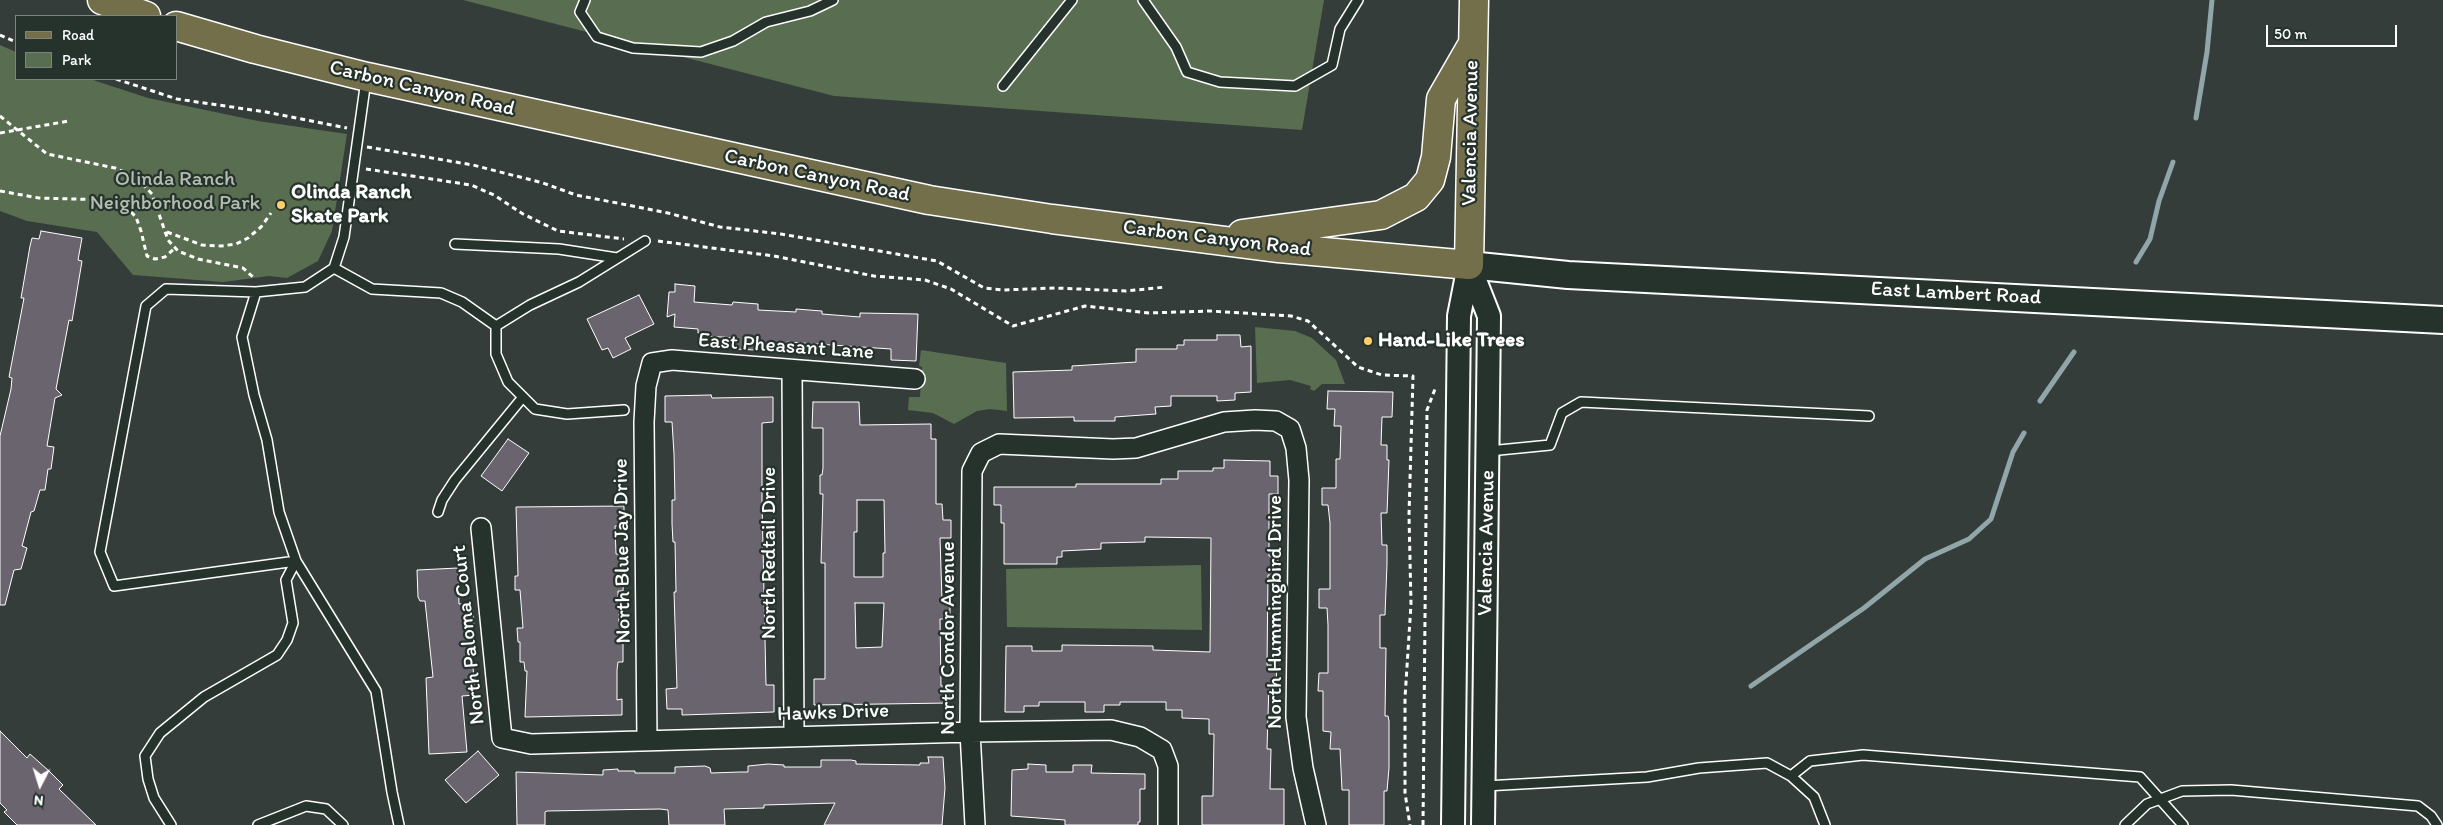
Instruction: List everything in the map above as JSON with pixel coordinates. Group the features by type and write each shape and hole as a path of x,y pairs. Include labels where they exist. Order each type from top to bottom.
{"main road":[{"path":"102,0 143,15"},
{"name":"Valencia Avenue","path":"1469,265 1474,0"},
{"name":"Carbon Canyon Road","path":"178,27 254,49 367,77 929,200 1052,219 1279,248 1469,265"},
{"path":"1205,239 1381,215 1416,197 1430,180 1436,157 1441,99 1473,44"},
{"name":"East Lambert Road","path":"1469,265 1568,275 2443,320"}],"street":[{"name":"Valencia Avenue","path":"1469,265 1489,316 1483,825"},
{"name":"Valencia Avenue","path":"1453,825 1459,316 1469,265"},
{"name":"East Pheasant Lane","path":"652,363 672,360 915,379"},
{"name":"North Blue Jay Drive","path":"647,740 644,422 646,386 652,363"},
{"name":"North Redtail Drive","path":"792,370 794,736"},
{"name":"North Hummingbird Drive","path":"981,453 999,444 1113,449 1136,448 1224,422 1276,422 1290,429 1296,448 1299,480 1296,717 1303,768 1316,825"},
{"name":"North Condor Avenue","path":"975,825 970,732 972,471 981,453"},
{"name":"North Paloma Court","path":"481,528 502,738"},
{"name":"Hawks Drive","path":"502,738 531,744 794,736 1111,730 1140,738 1162,750 1168,766 1168,825"}],"lane":[{"path":"585,0 580,12 597,37 633,48 702,52 733,41 766,22 810,11 833,0"},
{"path":"1003,86 1072,0"},
{"path":"1143,0 1176,47 1188,72 1220,82 1295,86 1332,65 1340,29 1358,0"},
{"path":"296,561 114,586 100,552 146,306 166,289 256,292 305,287 334,268 344,237 367,77"},
{"path":"496,326 530,305 578,282 645,241"},
{"path":"455,244 560,249 617,258"},
{"path":"334,268 372,289 441,293 462,302 496,326"},
{"path":"256,292 242,337 254,395 267,440 280,512 296,561 376,691 399,825"},
{"path":"496,326 496,354 508,382 535,410 566,414 624,410"},
{"path":"438,512 442,500 455,480 523,397"},
{"path":"1488,451 1550,445 1562,413 1581,402 1869,416"},
{"path":"172,825 154,798 148,779 145,756 160,733 204,697 277,655 287,640 293,623 286,580 296,561"},
{"path":"1791,776 1810,762 1863,755 2140,777 2162,798 2183,825"},
{"path":"1483,786 1647,777 1699,768 1767,763 1791,776 1814,797 1825,825"},
{"path":"2125,825 2148,804 2182,790 2231,790 2360,799 2418,806 2431,816 2437,825"},
{"path":"258,825 306,806 326,810 343,825"}],"path":[{"path":"0,35 15,42"},
{"path":"119,80 177,99 266,112 359,130"},
{"path":"0,116 47,154 115,168 136,177 152,194 168,240 175,248 198,259 243,268 254,278 256,292"},
{"path":"0,133 70,121"},
{"path":"357,145 473,165 544,183 576,195 668,213 720,227 781,234 937,261 984,288 1002,290 1055,288 1126,291 1166,287"},
{"path":"354,167 471,185 494,195 523,214 558,231 600,238 687,243 774,256 874,276 925,280 951,289 1013,326 1085,306 1149,312 1210,311 1291,316 1308,321 1358,368 1382,374 1413,376 1409,515 1412,604 1405,708 1405,792 1410,825"},
{"path":"0,191 39,198 109,200 128,209 136,218 142,231 147,256 155,259 165,257 175,248"},
{"path":"166,232 202,245 221,246 236,244 248,238 261,227 271,213"},
{"path":"1423,825 1427,410 1435,389"}],"green space":[{"path":"463,0 1324,0 1302,130 834,96"},
{"name":"Olinda Ranch Neighborhood Park","path":"0,45 15,52 15,80 93,80 148,98 258,121 347,134 332,231 318,261 287,278 269,276 223,282 133,275 97,232 27,221 0,211"},
{"path":"1255,327 1295,331 1312,338 1336,360 1345,384 1322,384 1314,391 1310,389 1311,386 1290,380 1257,383"},
{"path":"921,350 1006,363 1007,411 990,409 977,411 954,424 933,413 908,410 909,397 920,397 922,367 919,366"},
{"path":"1201,565 1202,630 1007,627 1006,569"}],"building":[{"path":"41,231 82,238 78,260 82,261 72,321 69,320 56,389 62,395 55,398 47,446 54,447 51,469 48,469 45,490 40,490 34,511 31,512 22,546 27,548 21,569 14,570 5,605 0,605 0,436 11,389 12,378 9,377 24,298 21,298 30,246 32,238 39,239"},
{"path":"675,284 695,286 694,302 732,305 733,302 758,304 758,310 796,312 796,309 822,311 822,314 860,317 860,313 918,314 916,361 891,360 891,349 787,342 787,345 756,343 756,350 735,349 736,338 706,336 706,334 698,333 698,329 674,327 675,314 667,317 669,292 675,292"},
{"path":"639,295 654,324 625,338 631,349 613,358 608,348 602,350 587,319"},
{"path":"1217,335 1240,335 1241,347 1251,346 1251,392 1235,393 1235,400 1217,401 1217,396 1171,396 1171,406 1155,407 1156,414 1115,417 1115,421 1074,421 1074,417 1014,418 1013,372 1072,370 1072,366 1136,362 1136,349 1177,349 1177,345 1184,345 1184,340 1217,340"},
{"path":"1328,391 1393,392 1392,417 1382,417 1381,445 1387,445 1387,460 1389,460 1387,513 1381,513 1382,545 1387,545 1387,564 1385,615 1380,615 1380,648 1386,648 1385,716 1388,716 1389,721 1389,768 1387,791 1384,791 1384,825 1349,825 1349,790 1342,790 1340,749 1330,749 1331,732 1323,731 1323,691 1318,691 1319,673 1328,673 1328,625 1327,608 1319,608 1319,589 1330,589 1330,523 1328,505 1322,505 1322,488 1336,488 1336,459 1340,459 1341,426 1334,426 1335,409 1327,409"},
{"path":"711,395 712,398 773,397 773,422 762,423 762,501 766,685 774,685 774,712 682,715 682,709 667,709 666,689 677,688 674,592 676,592 675,542 673,542 672,524 672,500 675,500 674,454 672,422 665,422 665,396"},
{"path":"813,402 859,402 860,425 931,424 931,439 936,439 936,504 942,504 943,520 951,520 951,538 940,538 942,601 950,601 950,619 940,619 941,686 949,686 949,703 814,705 814,679 825,679 825,563 821,563 823,494 820,494 820,475 822,475 823,468 823,428 812,428","holes":["857,500 884,500 885,553 883,553 883,577 854,577 854,532 857,532","855,603 884,603 882,647 856,648"]},
{"path":"508,439 529,453 502,491 481,476"},
{"path":"1224,460 1270,461 1270,476 1278,476 1278,494 1269,494 1269,556 1278,557 1277,575 1268,575 1267,665 1277,665 1276,683 1269,683 1267,749 1271,749 1270,789 1284,789 1284,825 1202,825 1202,796 1213,796 1214,734 1209,734 1209,719 1182,718 1182,710 1166,710 1166,702 1120,702 1120,705 1104,705 1104,712 1085,712 1085,702 1039,702 1039,706 1024,706 1024,712 1005,712 1006,646 1032,646 1032,651 1062,651 1062,645 1153,646 1153,650 1210,652 1211,538 1145,537 1145,542 1101,543 1101,549 1062,551 1062,557 1057,557 1057,564 1004,564 1004,523 1001,523 1001,505 994,505 994,487 1076,487 1076,484 1161,484 1161,479 1178,479 1178,471 1213,471 1213,468 1224,468"},
{"path":"624,506 624,526 615,526 616,554 621,554 624,568 623,591 618,591 619,626 622,626 623,631 623,662 618,662 617,700 622,699 622,715 525,717 527,671 525,671 524,662 520,662 520,642 518,642 517,628 523,628 520,590 515,590 515,576 518,576 516,507"},
{"path":"458,568 459,604 472,603 474,627 472,628 474,653 472,653 475,695 462,696 467,752 429,754 426,678 433,677 425,601 420,601 418,597 417,570"},
{"path":"0,731 27,758 30,754 49,771 63,785 59,789 96,825 17,825 4,812 7,810 0,803"},
{"path":"478,751 499,775 466,803 445,780"},
{"path":"928,757 943,757 945,788 942,825 824,825 835,803 764,805 764,808 724,809 725,825 669,825 668,810 660,809 547,811 545,812 545,825 517,825 516,772 603,775 603,770 618,769 618,771 635,771 635,773 675,773 675,767 705,766 710,768 711,773 748,772 748,766 768,764 784,765 784,767 821,767 821,760 851,760 856,761 856,764 920,765 920,763 929,763"},
{"path":"1028,764 1046,765 1046,772 1073,772 1073,765 1092,765 1091,773 1145,774 1145,789 1140,789 1140,822 1138,822 1138,825 1065,825 1065,820 1011,816 1012,770 1028,769"}],"waterway":[{"path":"2196,118 2207,52 2212,0"},
{"path":"2136,262 2150,239 2159,201 2173,162"},
{"path":"2040,401 2074,352"},
{"path":"1751,686 1864,608 1925,559 1969,539 1991,519 2013,452 2024,433"}],"place":[{"name":"Olinda Ranch Skate Park","path":"281,205"},
{"name":"Hand-Like Trees","path":"1368,341"}]}
